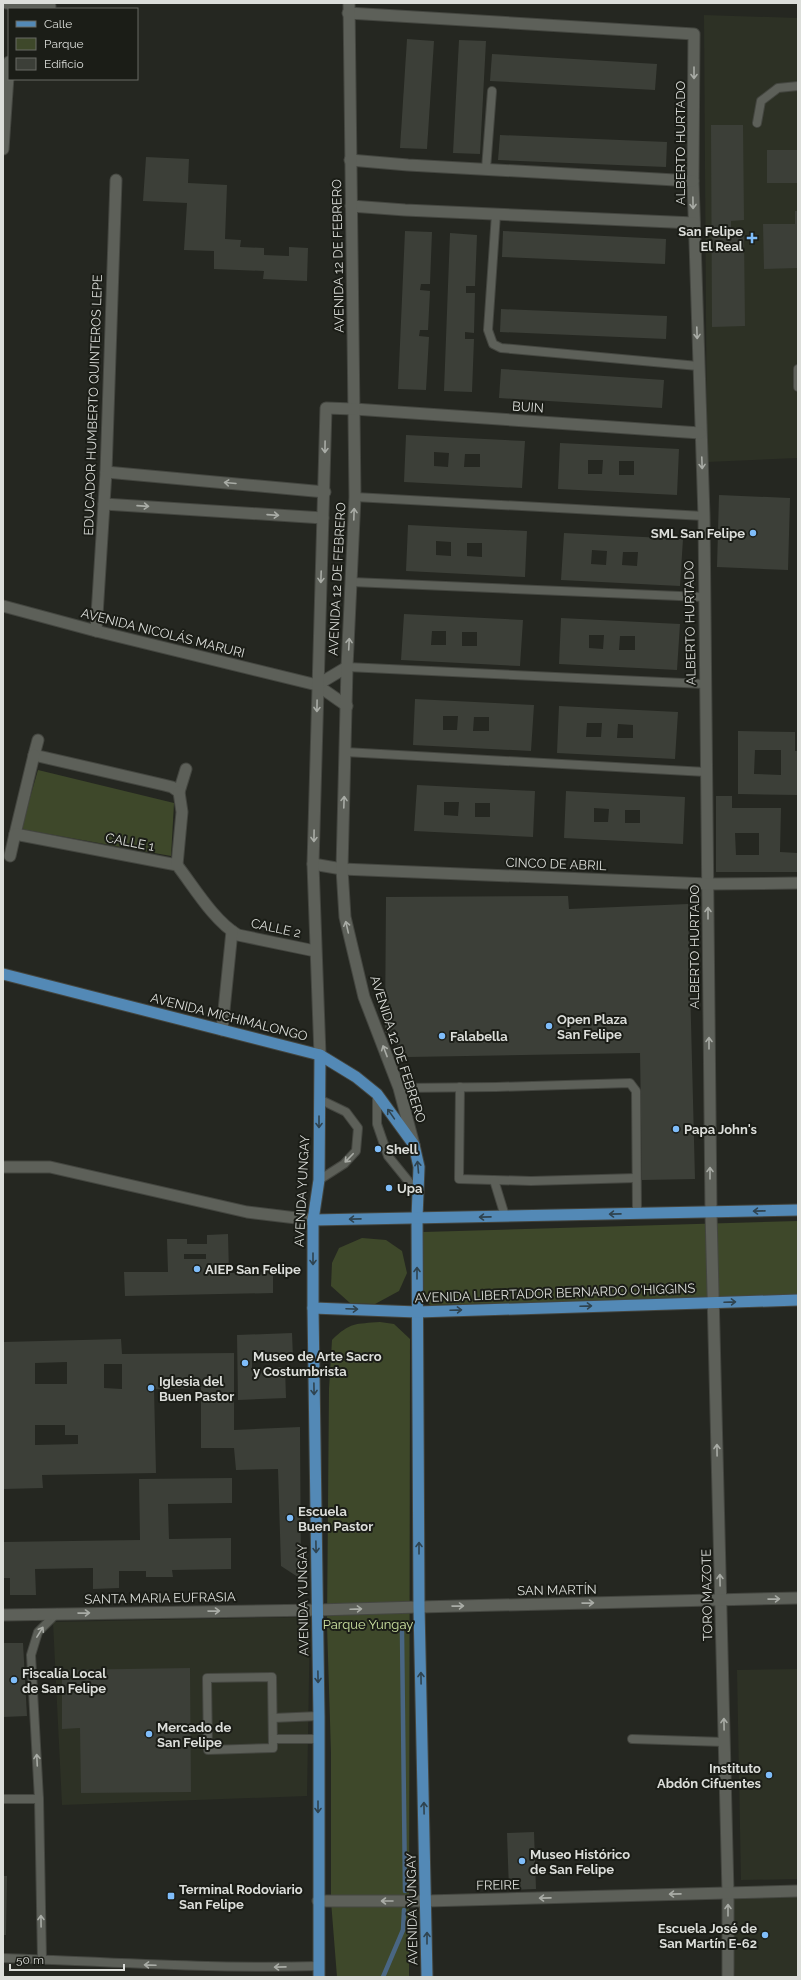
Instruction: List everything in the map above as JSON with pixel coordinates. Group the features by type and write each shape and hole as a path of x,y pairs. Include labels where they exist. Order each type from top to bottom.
{"main road":[{"name":"AVENIDA MICHIMALONGO","path":"3,974 320,1055 356,1077 377,1094 414,1145"},
{"name":"AVENIDA YUNGAY","path":"319,1977 319,1716 313,1220 320,1180 320,1055"},
{"name":"AVENIDA YUNGAY","path":"414,1145 419,1168 417,1218 419,1607 427,1977"},
{"path":"313,1220 798,1210"},
{"name":"AVENIDA LIBERTADOR BERNARDO O'HIGGINS","path":"313,1308 417,1312 798,1300"}],"street":[{"path":"6,3 50,6"},
{"name":"ALBERTO HURTADO","path":"348,8 694,34 693,181 700,433 704,516 703,596 708,884 711,1212"},
{"name":"AVENIDA 12 DE FEBRERO","path":"348,8 355,498 347,667 342,869 345,917 364,997 399,1088 414,1145"},
{"path":"3,149 5,91 8,69"},
{"path":"350,160 408,165 693,181"},
{"name":"EDUCADOR HUMBERTO QUINTEROS LEPE","path":"96,631 106,472 116,180"},
{"path":"351,206 694,224"},
{"name":"AVENIDA 12 DE FEBRERO","path":"320,1055 313,864 326,408"},
{"name":"BUIN","path":"326,408 700,433"},
{"path":"106,472 324,492"},
{"path":"104,504 323,518"},
{"name":"AVENIDA NICOLÁS MARURI","path":"3,606 96,631 317,685 346,706"},
{"path":"317,685 347,667"},
{"path":"10,856 38,740"},
{"path":"34,755 172,787 179,792"},
{"path":"186,769 179,792 182,812 177,866 222,923 232,931 222,1030"},
{"name":"CALLE 1","path":"15,834 177,866"},
{"name":"CINCO DE ABRIL","path":"313,864 342,869 708,884 798,884"},
{"name":"CALLE 2","path":"232,931 238,935 316,951"},
{"path":"3,1167 50,1167 247,1212 313,1220"},
{"name":"TORO MAZOTE","path":"711,1212 728,1893 728,1977"},
{"name":"SAN MARTÍN","path":"317,1610 798,1598"},
{"name":"SANTA MARIA EUFRASIA","path":"3,1615 317,1610"},
{"name":"FREIRE","path":"318,1901 426,1901 798,1892"}],"lane":[{"path":"757,123 761,101 778,88 798,86"},
{"path":"486,169 492,91"},
{"path":"496,214 488,330 493,344 501,348 698,366"},
{"path":"798,369 798,388"},
{"path":"355,498 704,516"},
{"path":"352,582 703,596"},
{"path":"347,667 705,684"},
{"path":"345,752 706,772"},
{"path":"399,1088 630,1083 636,1091 637,1214"},
{"path":"460,1087 459,1179 600,1180 636,1178"},
{"path":"377,1094 377,1124 388,1156 418,1193"},
{"path":"319,1099 346,1112 358,1128 356,1151 344,1164 320,1180"},
{"path":"494,1180 505,1216"},
{"path":"42,1960 39,1799 31,1655 38,1632 57,1613"},
{"path":"272,1677 273,1718 273,1748 208,1750 207,1678 272,1677"},
{"path":"273,1718 319,1716"},
{"path":"273,1739 319,1739"},
{"path":"632,1740 724,1742"},
{"path":"3,1799 39,1799"},
{"path":"3,1958 151,1965 276,1967 319,1966"}],"shaded area":[{"name":"San Felipe El Real","path":"704,15 798,18 798,458 707,462"},
{"path":"310,1617 307,1796 62,1805 53,1622"},
{"name":"Instituto Abdón Cifuentes","path":"798,1669 798,1879 741,1880 737,1670"},
{"name":"Escuela José de San Martín E-62","path":"728,1893 798,1893 798,1977 735,1977"}],"green space":[{"path":"38,770 174,803 171,856 21,829"},
{"path":"798,1221 798,1295 431,1305 422,1301 419,1241 423,1232"},
{"path":"362,1238 386,1240 402,1251 407,1273 399,1291 375,1304 350,1303 331,1286 332,1263 339,1248"},
{"name":"Parque Yungay","path":"380,1322 394,1324 410,1339 409,1977 337,1977 331,1901 331,1753 327,1625 329,1389 332,1340 338,1334 354,1325"}],"building":[{"path":"407,39 434,41 427,149 400,148"},
{"path":"459,40 486,41 480,154 453,153"},
{"path":"492,54 657,64 655,90 490,81"},
{"path":"711,125 743,125 744,220 731,221 731,235 744,235 745,326 712,327"},
{"path":"500,135 667,142 666,167 498,160"},
{"path":"767,150 798,150 798,183 767,183"},
{"path":"146,157 189,159 188,183 227,185 225,239 241,240 240,247 264,248 264,255 289,256 289,247 308,248 307,281 263,279 264,271 214,269 214,251 184,250 187,203 143,201"},
{"path":"795,211 798,211 798,268 764,269 763,224 795,224"},
{"path":"405,231 432,232 430,284 421,284 420,290 430,291 428,330 420,330 419,336 429,337 426,390 398,389"},
{"path":"503,231 666,239 665,264 502,257"},
{"path":"450,233 477,235 475,286 466,286 466,293 475,293 474,333 465,332 465,339 474,339 472,392 444,391"},
{"path":"501,309 667,316 666,339 500,332"},
{"path":"501,369 664,380 662,408 499,398"},
{"path":"406,435 525,441 522,488 404,482","holes":["434,452 449,453 448,467 434,466","465,454 480,454 480,467 464,467"]},
{"path":"560,443 679,449 677,495 558,489","holes":["588,460 603,460 602,474 588,474","619,461 634,461 634,475 619,475"]},
{"name":"SML San Felipe","path":"719,495 790,498 788,570 717,567"},
{"path":"408,525 527,531 525,577 406,571","holes":["436,541 451,542 451,556 436,555","467,543 482,543 482,557 467,556"]},
{"path":"564,533 683,539 680,586 561,580","holes":["592,550 607,551 606,565 591,564","623,552 638,552 637,566 622,565"]},
{"path":"404,614 523,620 520,666 401,660","holes":["432,631 446,631 446,645 431,645","462,632 477,632 477,646 462,646"]},
{"path":"561,618 680,624 677,670 559,664","holes":["589,635 604,635 603,649 589,648","620,636 635,636 635,650 619,650"]},
{"path":"415,699 534,705 531,751 413,745","holes":["443,716 458,716 457,730 443,730","474,717 489,717 489,731 473,731"]},
{"path":"559,706 678,712 675,759 557,753","holes":["587,723 602,723 601,737 586,737","618,724 633,725 633,738 617,738"]},
{"path":"738,731 795,732 795,751 798,751 798,795 738,794","holes":["755,750 781,750 781,775 754,774"]},
{"path":"417,785 535,791 533,837 414,831","holes":["444,802 459,802 458,816 444,815","475,803 490,803 490,817 475,817"]},
{"path":"566,791 685,797 683,844 564,838","holes":["594,808 609,809 608,822 594,822","625,810 640,810 640,823 625,823"]},
{"path":"716,796 732,796 732,808 781,808 780,852 798,853 798,872 716,872","holes":["735,833 759,833 759,855 736,855"]},
{"path":"568,896 569,909 688,904 695,1179 642,1180 640,1053 408,1057 385,1032 386,897"},
{"path":"228,1234 229,1273 273,1272 273,1293 125,1296 124,1272 168,1272 167,1239 187,1239 187,1244 207,1244 207,1235","holes":["184,1254 206,1254 206,1259 184,1259"]},
{"name":"Museo de Arte Sacro y Costumbrista","path":"292,1333 293,1358 252,1359 252,1368 285,1367 286,1398 238,1400 237,1335"},
{"path":"121,1339 122,1354 234,1353 234,1430 300,1427 301,1579 281,1566 278,1469 236,1470 234,1448 201,1448 201,1388 154,1389 156,1473 42,1475 43,1488 3,1489 3,1342","holes":["67,1362 67,1384 35,1384 35,1363","104,1364 122,1364 122,1389 104,1388","35,1425 65,1425 65,1435 78,1435 78,1444 35,1445"]},
{"path":"232,1478 232,1503 168,1504 169,1539 231,1538 231,1569 172,1570 173,1577 146,1577 146,1571 119,1571 119,1588 93,1589 93,1568 35,1569 36,1595 10,1595 10,1578 3,1578 3,1542 140,1540 139,1479"},
{"name":"Fiscalía Local de San Felipe","path":"3,1643 23,1643 27,1716 3,1717"},
{"path":"190,1668 191,1792 81,1793 80,1728 62,1729 62,1670"},
{"name":"Museo Histórico de San Felipe","path":"534,1832 536,1889 509,1890 507,1833"},
{"path":"3,1876 7,1876 6,1935 3,1935"}],"waterway":[{"path":"402,1632 405,1891"},
{"path":"383,1977 403,1930 404,1910"}],"place":[{"name":"San Felipe El Real","path":"752,238"},
{"name":"SML San Felipe","path":"753,533"},
{"name":"Open Plaza San Felipe","path":"549,1026"},
{"name":"Falabella","path":"442,1036"},
{"name":"Papa John's","path":"676,1129"},
{"name":"Shell","path":"378,1149"},
{"name":"Upa","path":"389,1188"},
{"name":"AIEP San Felipe","path":"197,1269"},
{"name":"Museo de Arte Sacro y Costumbrista","path":"245,1363"},
{"name":"Iglesia del Buen Pastor","path":"151,1388"},
{"name":"Escuela Buen Pastor","path":"290,1518"},
{"name":"Fiscalía Local de San Felipe","path":"14,1680"},
{"name":"Mercado de San Felipe","path":"149,1734"},
{"name":"Instituto Abdón Cifuentes","path":"769,1775"},
{"name":"Museo Histórico de San Felipe","path":"522,1861"},
{"name":"Terminal Rodoviario San Felipe","path":"171,1896"},
{"name":"Escuela José de San Martín E-62","path":"765,1935"}]}
